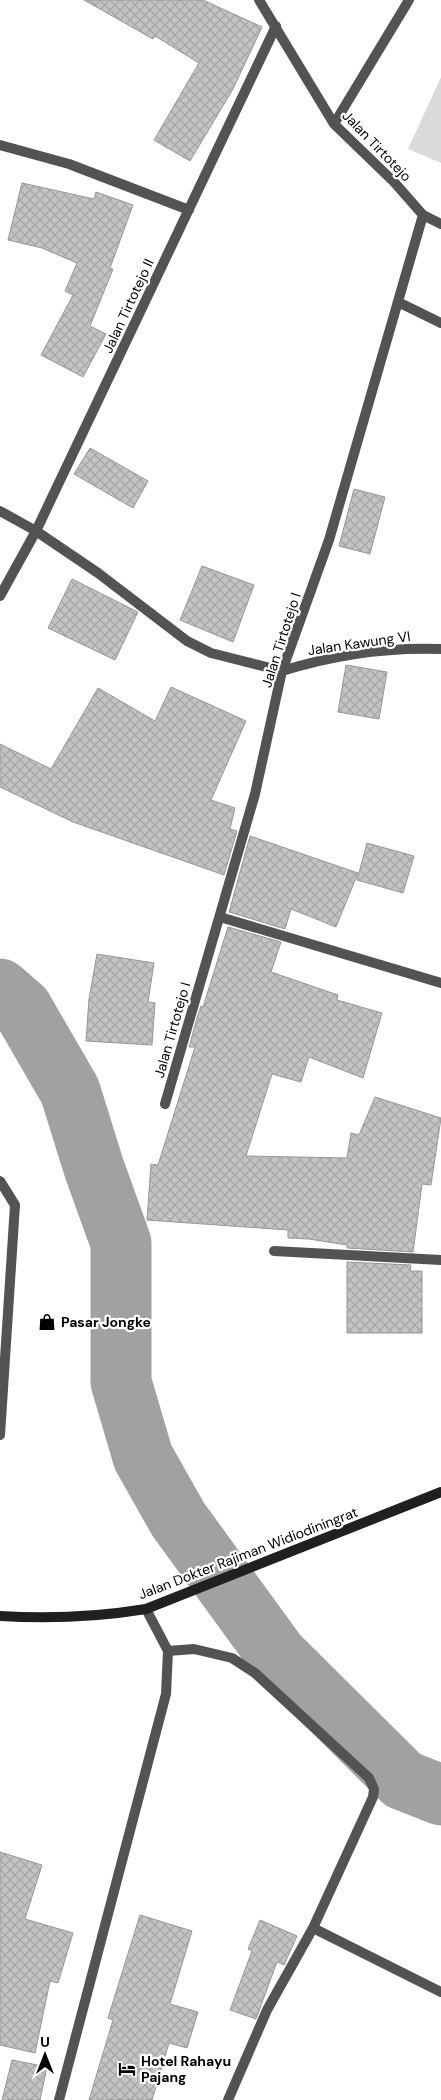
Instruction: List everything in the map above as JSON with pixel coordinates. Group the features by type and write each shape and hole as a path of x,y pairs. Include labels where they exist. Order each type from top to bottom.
{"main road":[{"name":"Jalan Dokter Rajiman Widiodiningrat","path":"0,1616 31,1618 103,1616 146,1609 178,1598 441,1492"}],"street":[{"name":"Jalan Tirtotejo","path":"259,0 334,124 394,182 424,215 441,224"},
{"path":"334,124 409,0"},
{"name":"Jalan Tirtotejo II","path":"0,596 36,531 276,26"},
{"path":"0,145 70,164 189,210"},
{"name":"Jalan Tirtotejo I","path":"165,1104 256,794 282,672 329,540 424,215"},
{"path":"398,302 441,323"},
{"path":"0,511 36,531 98,573 187,641 211,653 282,672"},
{"name":"Jalan Kawung VI","path":"282,672 319,660 407,647 441,649"},
{"path":"220,917 441,983"},
{"path":"0,1180 15,1205 0,1435"},
{"path":"274,1251 441,1260"},
{"path":"59,2100 166,1694 168,1651 146,1609"},
{"path":"168,1651 194,1649 232,1658 255,1674 369,1778 374,1789 313,1928 267,2010 228,2100"},
{"path":"313,1928 441,1992"}],"shaded area":[{"path":"441,77 441,163 408,149"}],"building":[{"path":"84,0 203,0 262,27 233,89 190,161 154,140 199,63 155,36 153,39"},
{"path":"22,183 94,199 96,192 133,205 110,268 113,269 90,326 106,334 83,377 41,355 73,295 65,291 77,263 42,248 8,240"},
{"path":"90,448 148,481 133,508 74,474"},
{"path":"354,489 385,497 370,554 339,546"},
{"path":"202,566 254,585 233,642 180,620"},
{"path":"72,579 138,612 115,660 48,628"},
{"path":"346,665 387,672 379,719 338,712"},
{"path":"171,687 246,721 211,800 235,808 230,829 237,831 224,875 73,822 0,787 0,744 51,769 98,688 155,721"},
{"path":"250,836 358,873 336,927 291,909 285,929 229,912"},
{"path":"367,843 414,856 403,893 357,880"},
{"path":"228,927 281,942 271,972 338,995 337,1000 382,1013 363,1078 309,1057 301,1082 272,1074 246,1156 347,1158 351,1133 359,1135 375,1097 441,1118 431,1185 422,1184 413,1252 347,1248 347,1245 288,1238 288,1230 147,1220 151,1164 158,1165 195,1047 189,1047 197,1018 201,1006 203,1007"},
{"path":"97,954 154,963 148,1002 155,1003 152,1045 86,1041 89,999"},
{"path":"347,1262 411,1265 410,1271 422,1271 422,1333 347,1333"},
{"path":"0,1852 42,1865 25,1919 73,1933 58,1983 50,1981 35,2053 0,2045"},
{"path":"140,1915 192,1931 170,2004 198,2012 187,2048 169,2043 152,2100 89,2100 113,2020 108,2018"},
{"path":"260,1920 297,1936 284,1965 277,1962 256,2019 230,2010 252,1951 248,1949"},
{"path":"12,2060 47,2067 40,2100 2,2100"}],"waterway":[{"path":"0,989 22,1008 70,1091 94,1168 121,1243 121,1382 143,1457 178,1519 277,1655 403,1780 441,1795"}],"place":[{"name":"Pasar Jongke","path":"47,1322"},
{"name":"Hotel Rahayu Pajang","path":"127,2069"}]}
